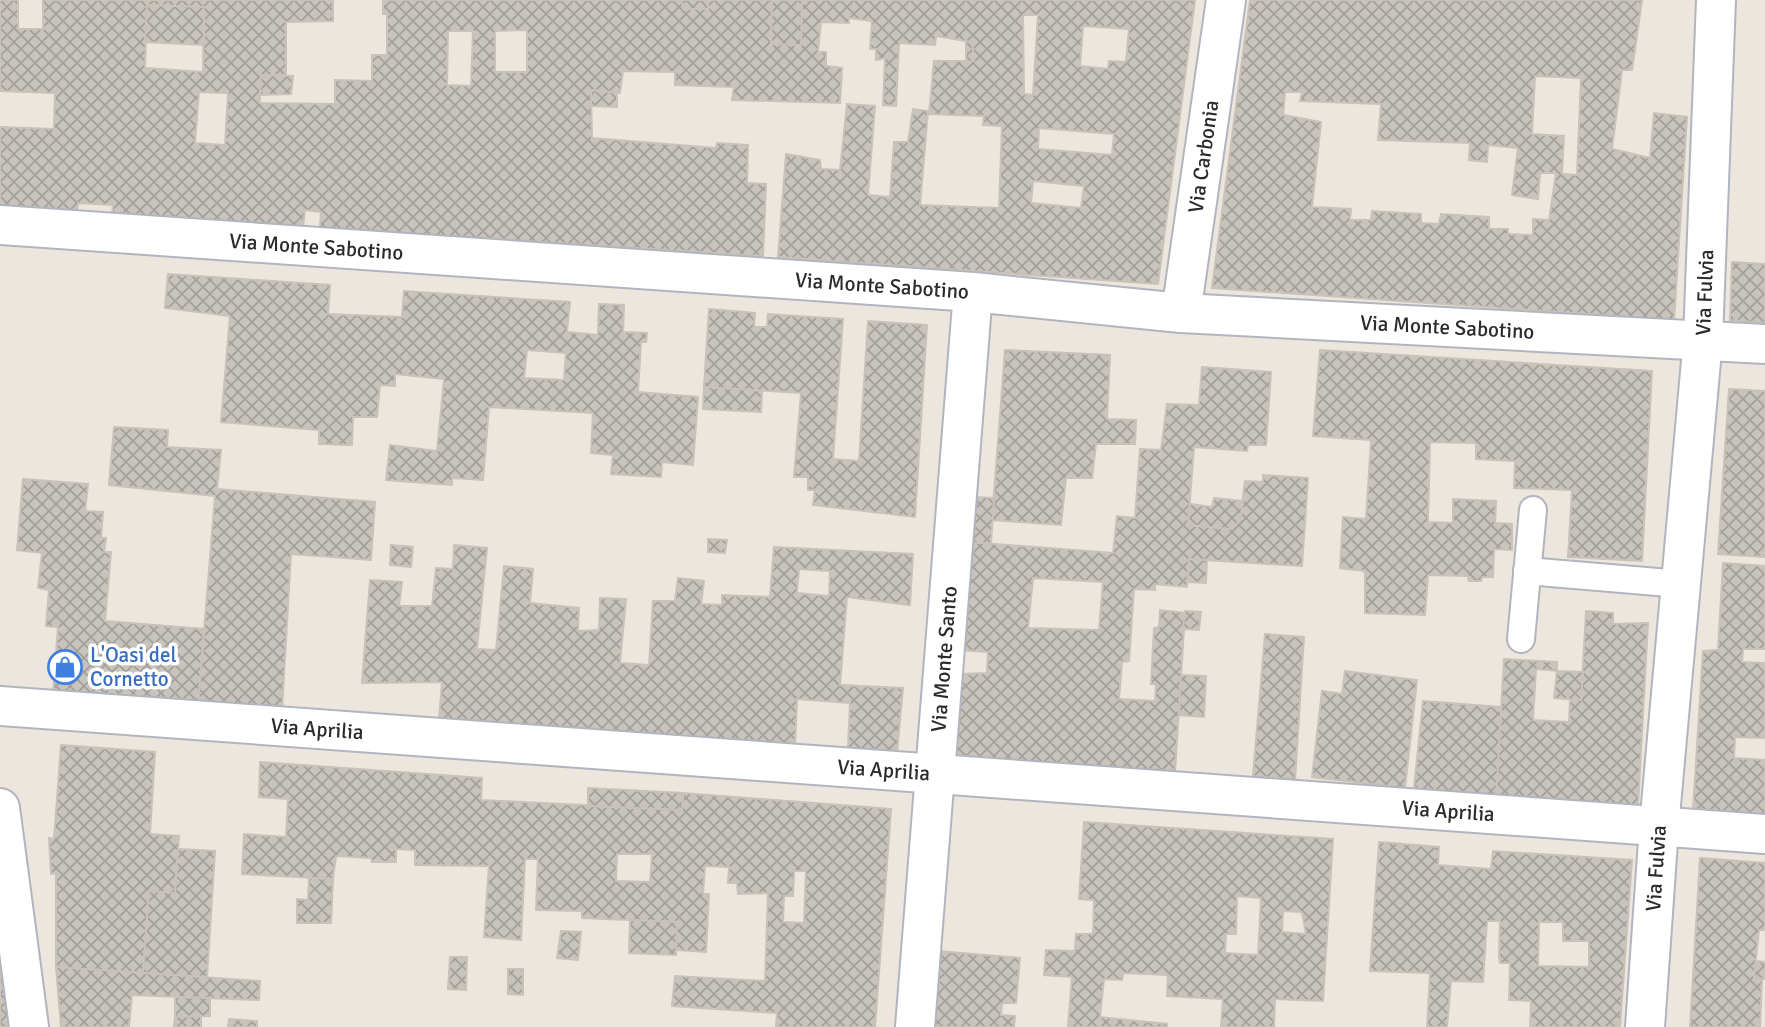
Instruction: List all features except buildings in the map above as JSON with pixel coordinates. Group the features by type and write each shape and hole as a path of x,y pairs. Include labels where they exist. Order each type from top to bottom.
{"street":[{"name":"Via Carbonia","path":"1181,313 1226,0"},
{"name":"Via Fulvia","path":"1645,1027 1659,827 1703,339 1716,0"},
{"name":"Via Monte Sabotino","path":"0,225 973,292 1181,313 1765,344"},
{"name":"Via Monte Santo","path":"915,1027 973,292"},
{"name":"Via Aprilia","path":"0,706 1765,834"},
{"path":"0,808 6,909 29,1027"}],"lane":[{"path":"1521,639 1533,510"},
{"path":"1527,571 1681,584"}],"place":[{"name":"L'Oasi del Cornetto","path":"65,667"}]}
